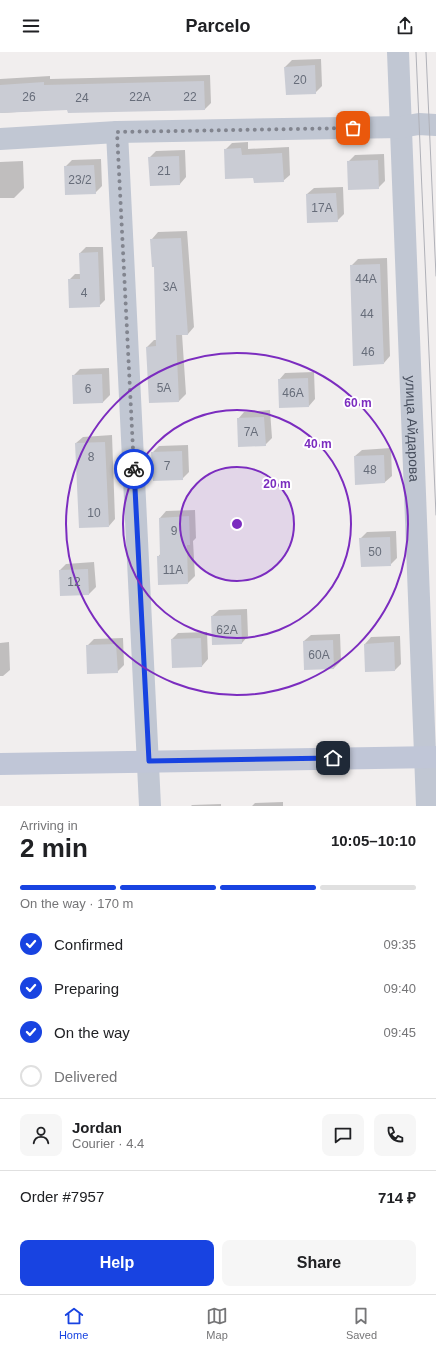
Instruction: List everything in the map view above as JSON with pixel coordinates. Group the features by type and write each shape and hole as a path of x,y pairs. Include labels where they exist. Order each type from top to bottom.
{"street":[{"name":"улица Айдарова","path":"398,52 430,756 427,806"},
{"path":"0,139 117,132 401,127 419,124 436,125"},
{"path":"117,132 149,761 150,806"},
{"path":"0,764 430,756"}],"building":[{"path":"315,65 316,94 286,95 284,67"},
{"path":"204,81 205,110 68,113 67,110 0,113 0,85 44,82 44,85"},
{"path":"241,148 242,155 282,153 284,182 254,183 253,178 225,179 224,149"},
{"path":"179,156 180,185 150,186 148,157"},
{"path":"378,160 379,189 348,190 347,161"},
{"path":"94,165 96,194 65,195 64,166"},
{"path":"336,193 338,222 307,223 306,194"},
{"path":"181,238 188,335 176,335 179,402 149,403 146,347 156,346 154,267 152,267 150,239"},
{"path":"98,252 100,307 69,308 68,279 80,279 79,253"},
{"path":"380,264 384,364 353,366 350,265"},
{"path":"102,374 103,403 73,404 72,375"},
{"path":"308,378 309,407 279,408 278,379"},
{"path":"264,417 266,446 238,447 237,418"},
{"path":"105,442 109,527 79,528 75,443"},
{"path":"182,451 183,480 153,481 151,452"},
{"path":"384,455 385,483 355,485 354,456"},
{"path":"189,516 190,545 187,545 188,584 158,585 157,556 160,556 159,518"},
{"path":"390,537 391,566 361,567 359,538"},
{"path":"88,569 89,595 60,596 59,570"},
{"path":"241,615 242,644 212,645 211,616"},
{"path":"201,638 202,667 172,668 171,639"},
{"path":"333,640 334,669 304,670 303,641"},
{"path":"394,642 395,671 365,672 364,644"},
{"path":"116,644 118,673 87,674 86,645"}],"tram line":[{"path":"416,52 436,515"},
{"path":"426,52 436,276"}],"way so far":[{"path":"134,469 117,132 353,128"}],"route":[{"path":"134,469 149,761 333,758"}]}
